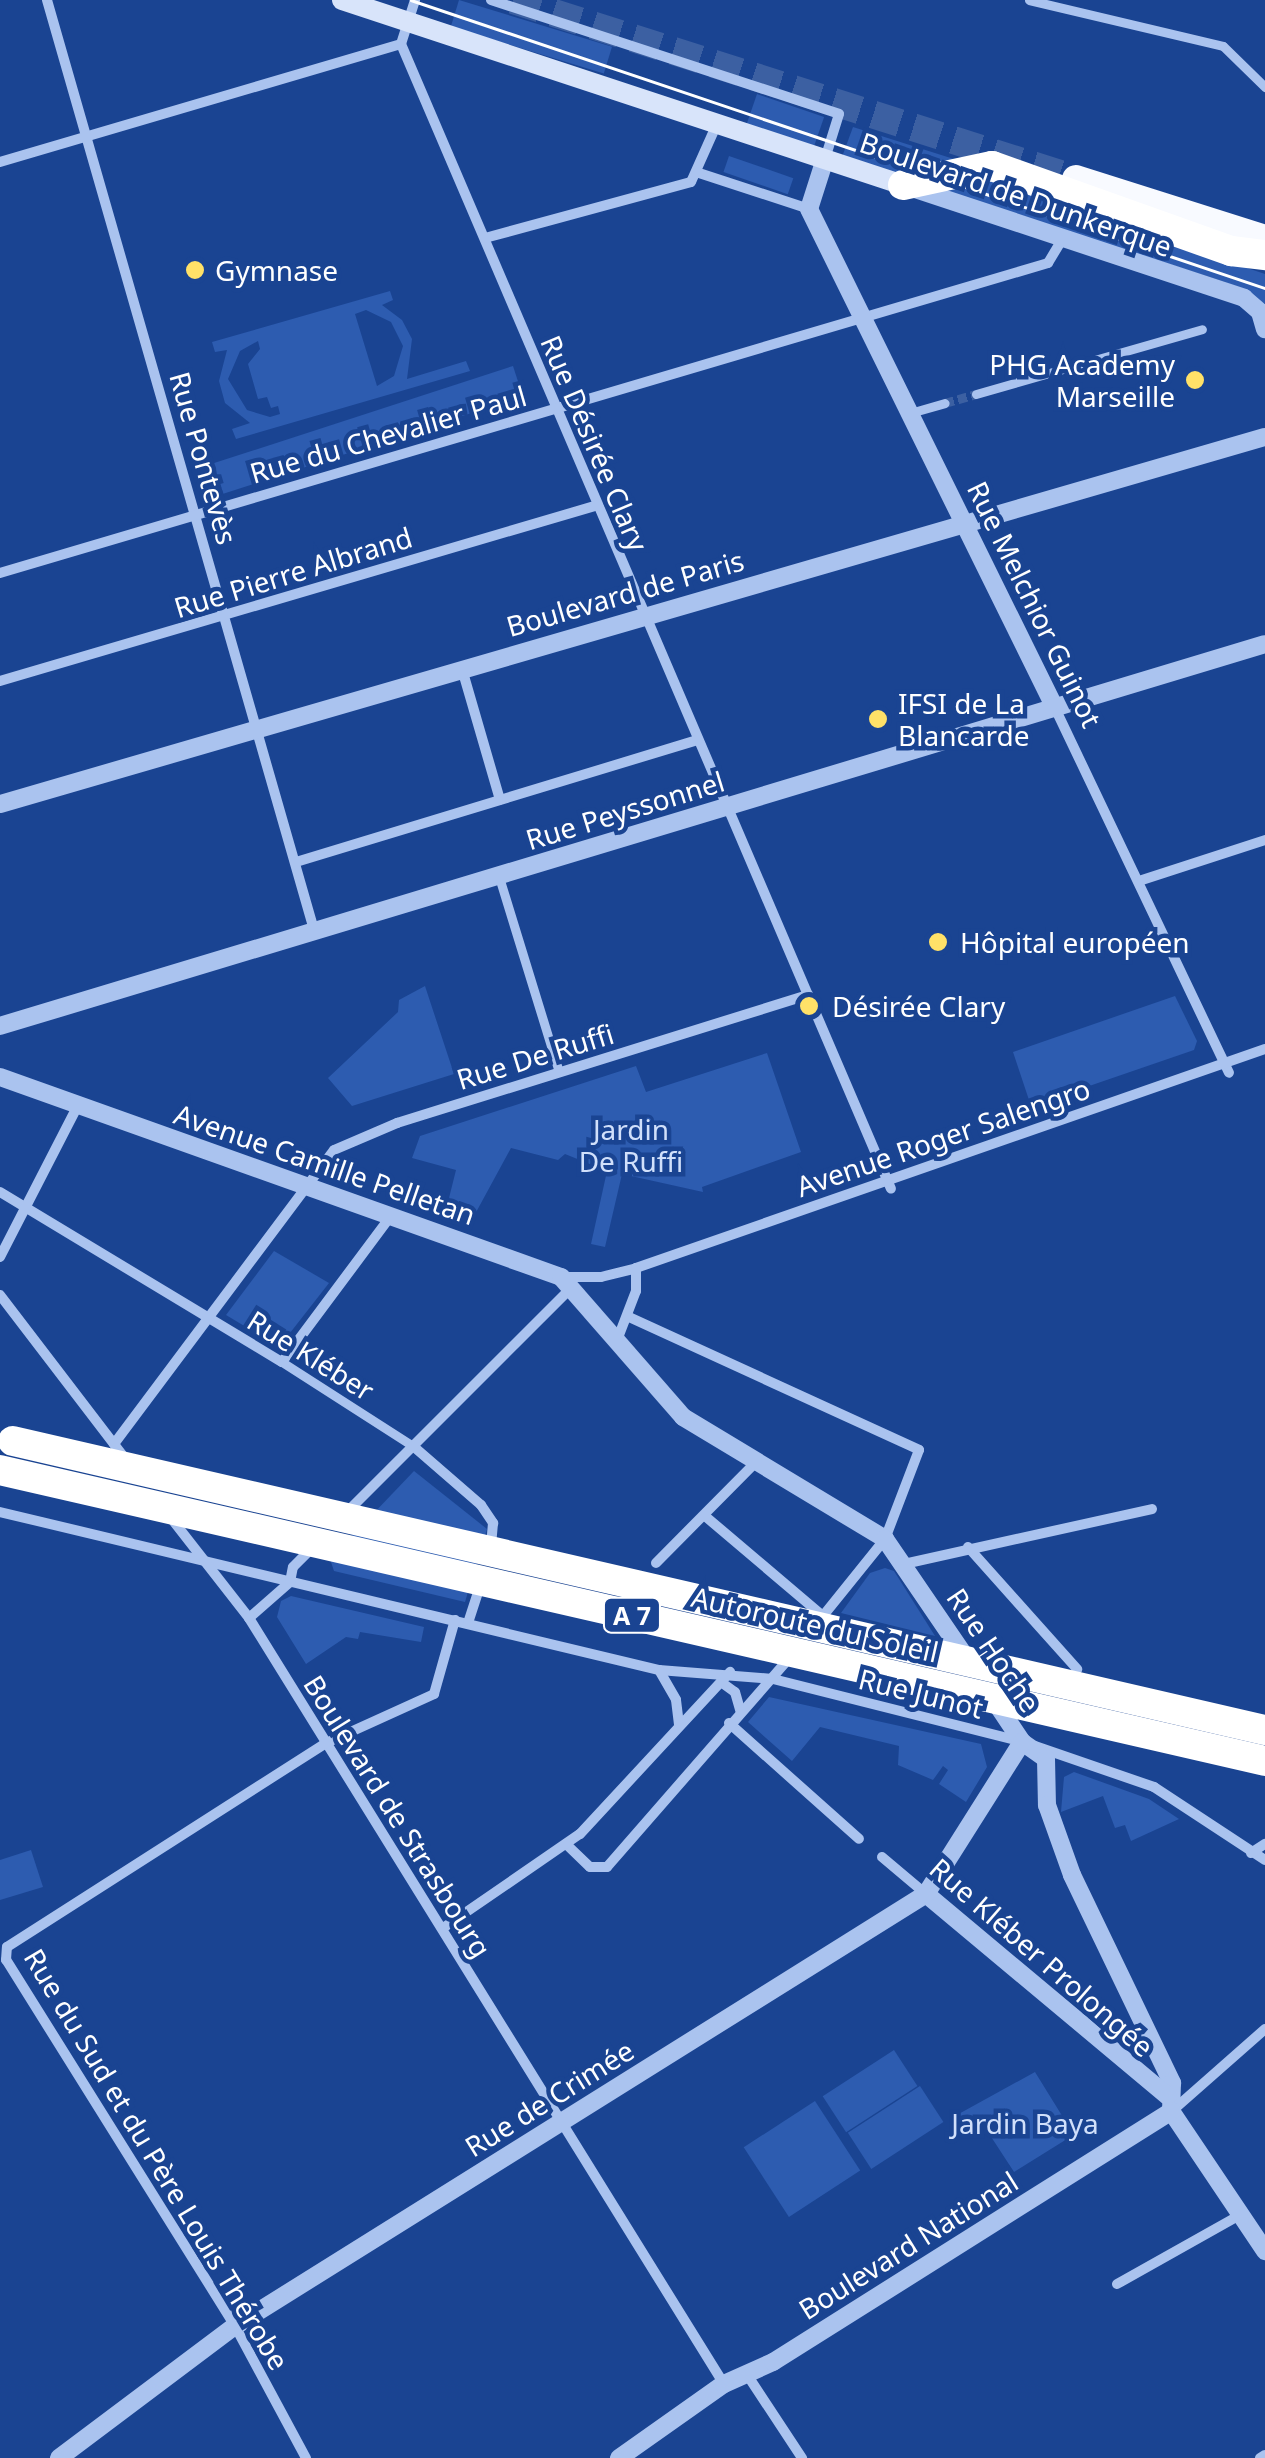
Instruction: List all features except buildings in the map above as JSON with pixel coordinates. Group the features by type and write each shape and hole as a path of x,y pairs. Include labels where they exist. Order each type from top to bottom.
{"highway":[{"path":"903,185 992,166 1231,251 1265,255"},
{"path":"1076,178 1265,239"},
{"name":"Autoroute du Soleil","path":"6,1440 1265,1730"},
{"name":"Autoroute du Soleil","path":"0,1470 1265,1761"}],"main road":[{"name":"Boulevard de Dunkerque","path":"342,0 903,185"}],"street":[{"name":"Rue Pontevès","path":"47,0 260,729 314,930"},
{"path":"0,162 401,44 415,0"},
{"name":"Boulevard de Dunkerque","path":"492,0 839,114 825,159"},
{"path":"1029,0 1224,46 1265,87"},
{"name":"Rue Désirée Clary","path":"401,44 889,1184"},
{"path":"485,238 691,182 700,173 717,124"},
{"path":"700,173 809,208 825,159"},
{"name":"Boulevard de Dunkerque","path":"903,185 1254,303 1265,329"},
{"name":"Rue Melchior Guinot","path":"809,208 1142,880 1227,1068"},
{"name":"Rue du Chevalier Paul","path":"0,574 1048,263 1062,238"},
{"path":"976,394 1202,328"},
{"path":"910,412 945,403"},
{"name":"Boulevard de Paris","path":"0,804 964,521 1265,437"},
{"name":"Rue Pierre Albrand","path":"0,681 598,504"},
{"name":"Rue Peyssonnel","path":"0,1026 1265,644"},
{"path":"462,669 500,800"},
{"path":"296,862 698,740"},
{"path":"1142,880 1265,840"},
{"path":"499,876 559,1072"},
{"name":"Rue De Ruffi","path":"114,1444 205,1316 328,1156 356,1138 809,995"},
{"name":"Avenue Roger Salengro","path":"636,1268 1227,1068 1265,1049"},
{"name":"Avenue Camille Pelletan","path":"0,1076 300,1192 390,1217 566,1283 636,1268"},
{"path":"0,1257 78,1105"},
{"name":"Rue Kléber","path":"0,1192 413,1446 481,1504 492,1523 468,1623"},
{"path":"282,1362 390,1217"},
{"path":"615,1344 629,1317 636,1268"},
{"path":"249,1618 290,1582 293,1567 566,1283"},
{"name":"Rue Hoche","path":"566,1283 683,1418 885,1539 904,1564 1022,1742 1049,1768 1047,1806 1072,1875 1172,2082 1170,2104"},
{"name":"Boulevard de Strasbourg","path":"0,1296 249,1618 724,2384"},
{"path":"566,1844 590,1867 607,1867 740,1710 773,1679 885,1539 918,1450 629,1317"},
{"path":"656,1563 757,1461"},
{"path":"904,1564 968,1546 1152,1509"},
{"name":"Rue Junot","path":"0,1512 659,1670 730,1672 773,1679 1022,1742 1154,1787 1265,1860"},
{"path":"705,1516 823,1616"},
{"path":"968,1546 1077,1669"},
{"path":"324,1744 438,1691 455,1620"},
{"path":"659,1670 676,1700 679,1726"},
{"path":"443,1928 566,1844 730,1672"},
{"path":"721,1682 736,1692 740,1710"},
{"path":"729,1723 859,1838"},
{"name":"Rue de Crimée","path":"59,2458 236,2326 926,1894 1022,1742"},
{"name":"Rue du Sud et du Père Louis Thérobe","path":"306,2458 236,2326 6,1960 16,1937 324,1744"},
{"path":"1250,1852 1265,1844"},
{"name":"Rue Kléber Prolongée","path":"882,1856 1170,2104"},
{"name":"Boulevard National","path":"619,2458 724,2384 773,2362 1170,2104 1265,2029"},
{"path":"1170,2104 1265,2251"},
{"path":"1117,2284 1240,2215"},
{"path":"746,2373 802,2458"}],"green space":[{"path":"459,0 612,47 604,74 451,27"},
{"path":"757,94 824,117 814,147 747,124"},
{"path":"853,127 957,160 902,176 842,157"},
{"path":"729,156 793,178 788,194 723,172"},
{"path":"971,174 1265,274 1265,304 1225,282 933,188"},
{"path":"390,291 393,300 382,305 402,320 412,339 407,379 466,361 470,371 236,439 232,429 250,423 225,403 219,381 227,350 215,352 212,342","holes":["366,310 391,322 403,346 394,376 377,386 355,314","258,341 260,349 248,364 258,399 267,397 271,408 278,406 280,414 270,417 247,410 228,379 240,351"]},
{"path":"513,366 523,396 223,494 213,463"},
{"path":"425,986 454,1074 352,1106 328,1078 398,1012 399,1000"},
{"path":"1175,996 1197,1041 1194,1050 1031,1106 1013,1052"},
{"name":"Jardin De Ruffi","path":"767,1053 801,1152 702,1187 703,1192 622,1174 605,1247 591,1244 607,1171 565,1154 558,1160 511,1148 474,1216 446,1210 456,1170 412,1158 420,1136 636,1066 646,1092"},
{"path":"274,1251 329,1283 279,1347 226,1315"},
{"path":"414,1471 487,1529 465,1602 334,1571 330,1559"},
{"path":"885,1568 894,1571 935,1636 841,1613 870,1573"},
{"path":"291,1596 424,1627 421,1642 360,1632 358,1639 346,1637 306,1664 277,1617 281,1601"},
{"path":"769,1697 981,1744 987,1767 966,1802 939,1784 948,1770 943,1766 933,1780 898,1765 899,1746 820,1727 792,1761 748,1722"},
{"path":"1074,1772 1149,1799 1179,1819 1131,1841 1125,1825 1115,1828 1103,1796 1061,1812 1064,1777"},
{"path":"31,1850 43,1887 0,1900 0,1860"},
{"path":"894,2050 917,2086 846,2132 823,2096"},
{"name":"Jardin Baya","path":"1035,2072 1069,2127 1063,2131 1067,2139 1014,2172 986,2129 970,2138 955,2116"},
{"path":"920,2086 943,2122 871,2169 848,2133"},
{"path":"815,2101 860,2171 789,2217 744,2147"}],"tunnel":[{"path":"513,0 1076,179"},
{"path":"945,403 976,394"}],"tram line":[{"path":"411,0 1265,288"}],"place":[{"name":"Gymnase","path":"195,270"},
{"name":"PHG Academy Marseille","path":"1195,380"},
{"name":"IFSI de La Blancarde","path":"878,719"},
{"name":"Hôpital européen","path":"938,942"},
{"name":"Désirée Clary","path":"809,1006"}]}
